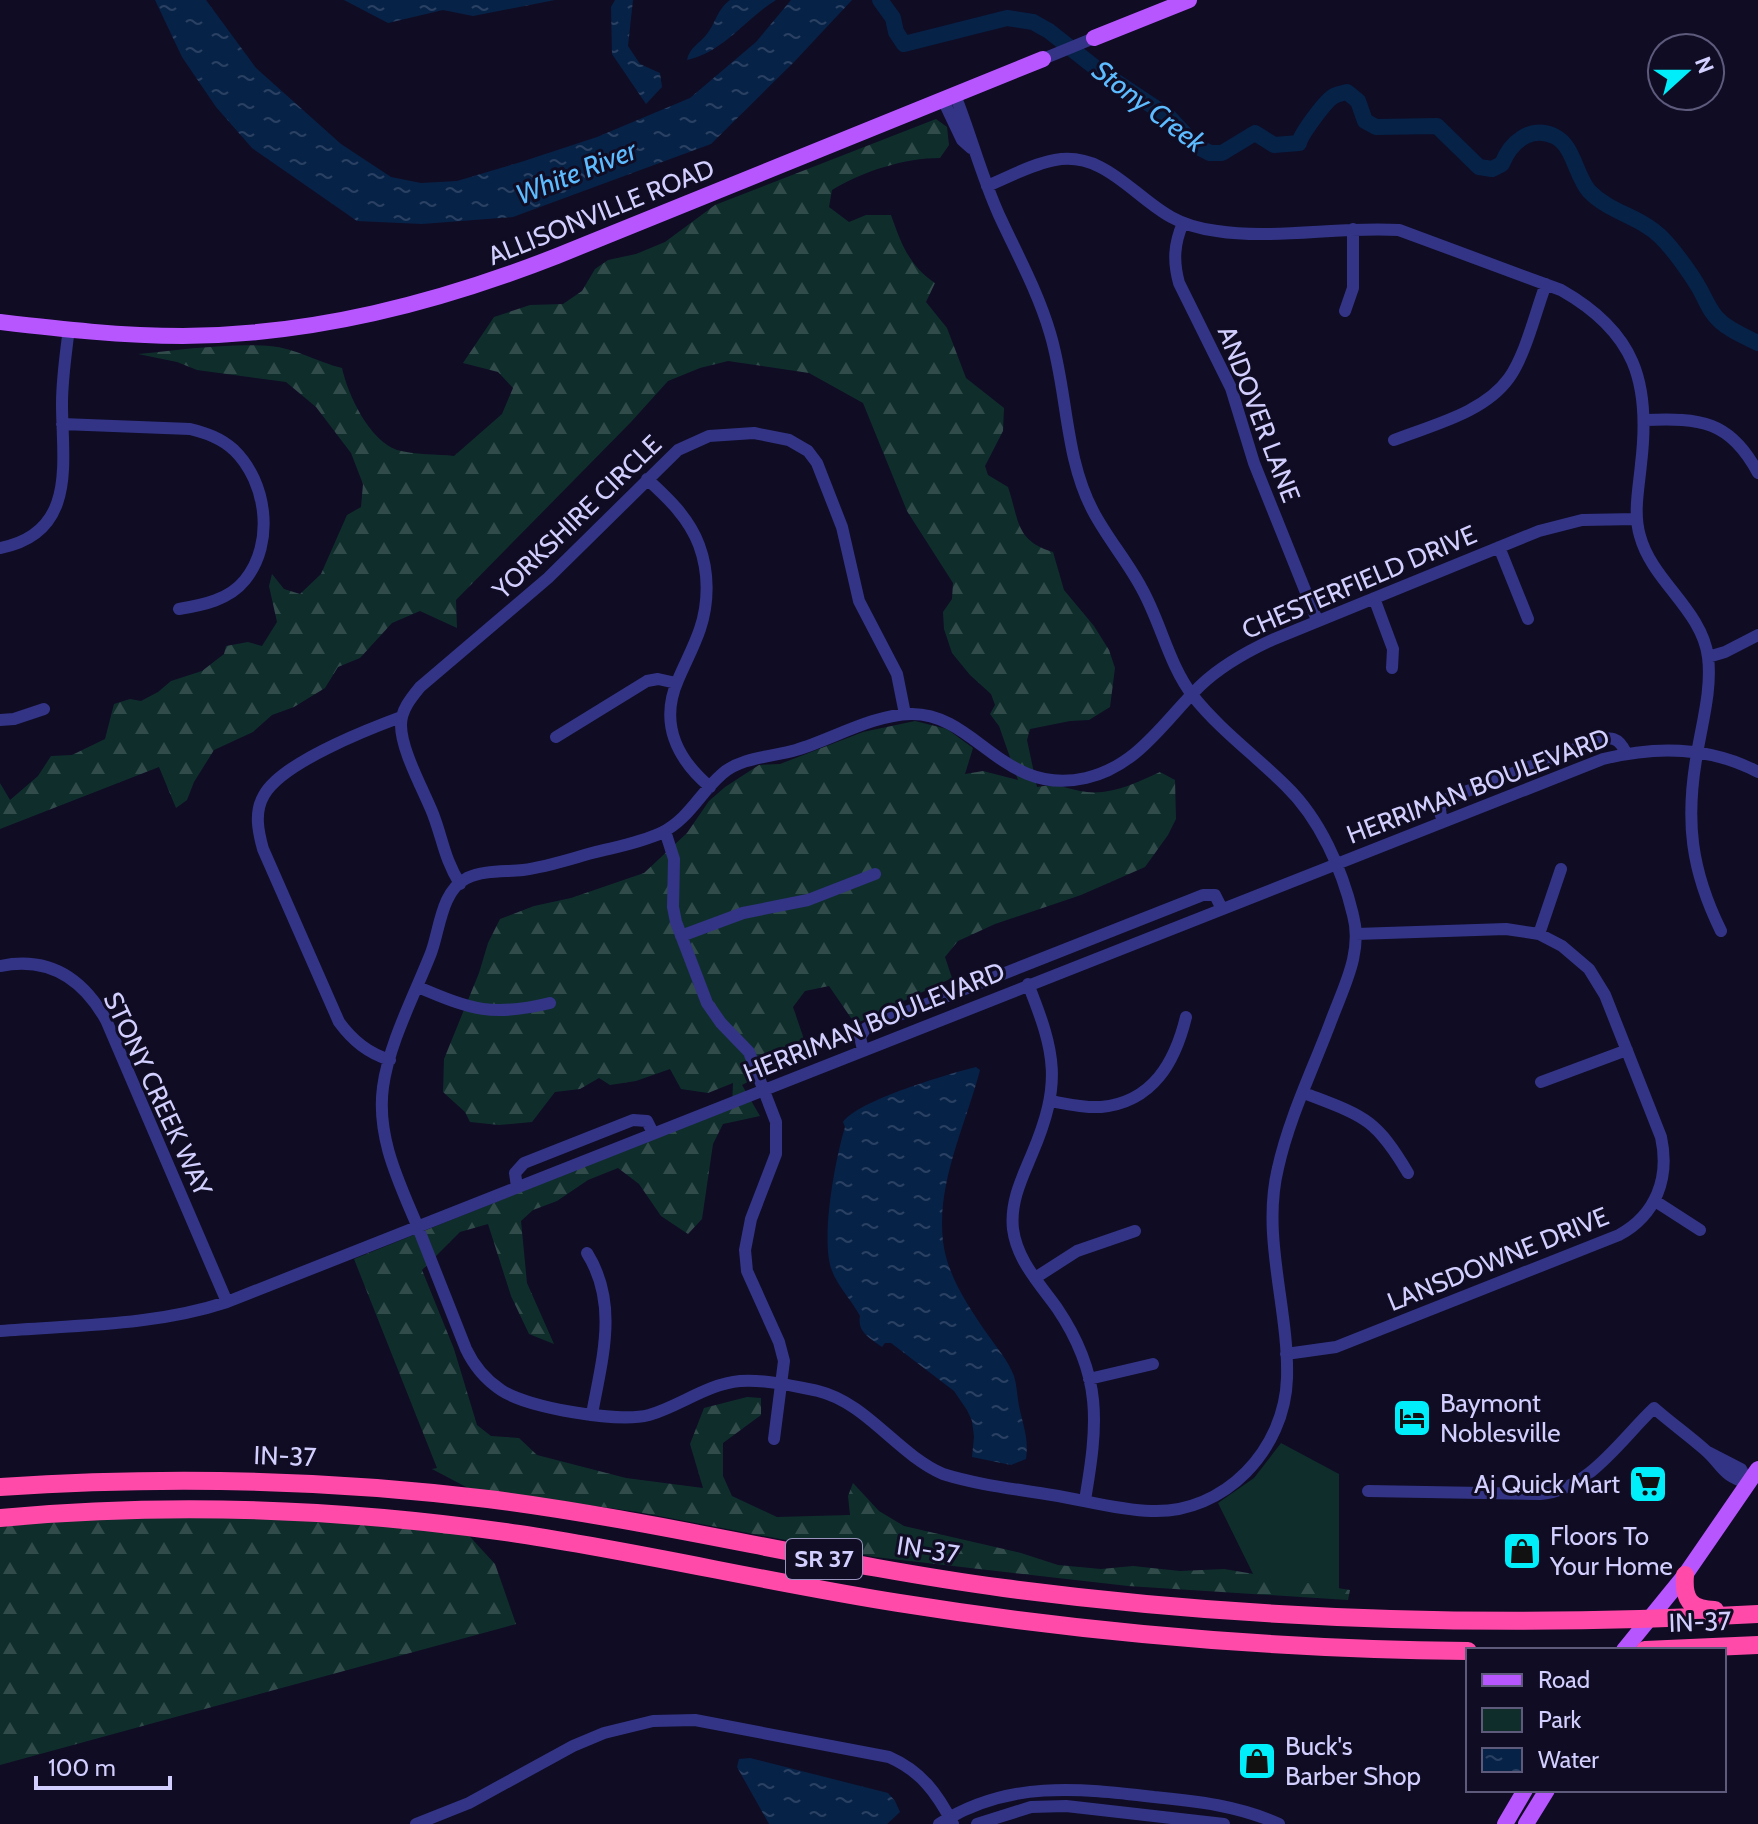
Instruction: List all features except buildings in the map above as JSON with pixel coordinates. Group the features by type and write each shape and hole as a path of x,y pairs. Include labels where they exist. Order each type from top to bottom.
{"highway":[{"name":"IN-37","path":"0,1487 169,1480 365,1486 538,1506 899,1572 1116,1601 1251,1613 1398,1620 1651,1620 1758,1614"},
{"name":"SR 37","path":"0,1518 176,1511 315,1514 413,1522 558,1540 839,1593 994,1617 1185,1639 1466,1651"},
{"path":"1685,1575 1685,1594 1694,1607 1708,1610 1758,1607"},
{"name":"IN-37","path":"1690,1648 1758,1645"},
{"path":"1346,1648 1374,1656 1466,1659"}],"main road":[{"name":"ALLISONVILLE ROAD","path":"1094,38 1189,0"},
{"name":"ALLISONVILLE ROAD","path":"0,322 160,335 248,333 352,319 434,300 531,266 1043,59"},
{"path":"1626,1648 1685,1575 1753,1476"},
{"path":"1505,1824 1524,1792"},
{"path":"1526,1824 1546,1792"}],"street":[{"name":"ALLISONVILLE ROAD","path":"1043,59 1094,38"},
{"path":"390,1060 369,1052 347,1034 339,1022 263,849 257,820 264,795 287,771 371,728 401,717 402,734 435,820 444,857 460,884 445,904 435,941 390,1060 382,1098 384,1137 466,1349 484,1377 514,1397 623,1418 646,1416 730,1382 751,1381 818,1391 846,1402 917,1459 943,1474 1135,1510 1166,1511 1195,1505 1223,1490 1260,1459 1272,1439 1285,1402 1286,1354 1272,1203 1279,1161 1355,955 1356,934 1351,908 1320,831 1300,801 1192,695 1145,593 1094,513 1080,480 1050,331 971,148 962,140 949,97"},
{"path":"987,186 1049,161 1067,158 1086,160 1107,169 1157,208 1200,229 1238,233 1387,229 1411,233 1561,290 1595,312 1622,343 1638,377 1645,420 1637,519 1639,534 1648,557 1696,625 1708,657 1708,690 1691,800 1693,853 1707,903 1721,931"},
{"name":"ANDOVER LANE","path":"1183,223 1175,248 1179,283 1231,388 1254,463 1317,620"},
{"path":"1345,311 1353,288 1353,229"},
{"path":"1394,440 1479,404 1501,386 1516,366 1546,284"},
{"path":"0,548 27,538 39,529 54,509 65,475 63,376 69,328"},
{"path":"1645,420 1688,419 1721,429 1741,445 1758,473"},
{"path":"62,424 203,432 226,444 249,469 264,523 264,536 254,565 245,580 217,600 179,609"},
{"name":"YORKSHIRE CIRCLE","path":"401,717 420,687 548,578 678,450 697,439 718,434 769,434 789,440 808,451 817,463 842,527 859,601 897,674 905,714"},
{"path":"647,479 676,507 690,526 699,544 706,575 707,596 700,631 676,683 670,718 673,740 690,768 710,787"},
{"name":"CHESTERFIELD DRIVE","path":"460,884 482,874 534,868 651,838 692,811 722,774 744,763 792,751 905,714 926,715 949,723 999,760 1027,773 1051,779 1083,779 1106,772 1131,758 1201,685 1247,652 1317,620 1539,531 1582,520 1637,519"},
{"path":"1499,547 1528,619"},
{"path":"1374,598 1393,649 1392,668"},
{"path":"1708,657 1758,635"},
{"path":"556,737 647,681 658,679 676,683"},
{"path":"0,720 14,719 44,709"},
{"path":"1443,821 1440,808 1447,799 1595,741 1611,737 1626,753"},
{"name":"HERRIMAN BOULEVARD","path":"0,1331 152,1320 185,1315 227,1302 1588,764 1626,753 1668,749 1726,759 1758,772"},
{"path":"665,831 674,859 674,915 681,936 711,1010 746,1047 776,1122 776,1154 746,1238 746,1261 752,1285 779,1342 784,1361 774,1439"},
{"path":"1539,934 1561,869"},
{"path":"681,936 743,913 808,900 875,874"},
{"path":"863,1050 860,1037 866,1028 1203,895 1215,895 1222,909"},
{"path":"1356,934 1506,929 1539,934 1572,953 1596,978 1627,1050 1663,1149 1663,1177 1655,1201 1700,1230"},
{"name":"STONY CREEK WAY","path":"0,966 31,964 56,970 78,984 96,1002 227,1302"},
{"path":"1028,984 1050,1043 1054,1073 1045,1124 1019,1185 1013,1213 1018,1249 1066,1323 1089,1379 1095,1434 1085,1500"},
{"path":"418,987 467,1007 497,1012 550,1003"},
{"path":"1051,1101 1101,1107 1125,1101 1143,1091 1167,1068 1179,1045 1186,1017"},
{"path":"1541,1082 1627,1050"},
{"path":"1304,1093 1364,1118 1388,1140 1408,1173"},
{"path":"517,1187 515,1173 524,1163 633,1120 647,1121 653,1133"},
{"name":"LANSDOWNE DRIVE","path":"1286,1354 1336,1347 1619,1235 1644,1217 1655,1201"},
{"path":"1035,1278 1077,1251 1135,1231"},
{"path":"587,1253 599,1272 606,1319 604,1350 592,1414"},
{"path":"1089,1379 1153,1364"},
{"path":"1368,1491 1540,1494 1558,1491 1586,1476 1654,1408 1708,1452 1719,1468 1733,1478 1753,1476"},
{"path":"416,1824 469,1803 573,1746 604,1733 675,1719 714,1723 889,1757 925,1778 947,1822 983,1803 1018,1793 1073,1788 1218,1805 1279,1824"},
{"path":"977,1824 1031,1807 1066,1806 1224,1824"}],"green space":[{"path":"936,119 947,127 949,145 940,158 899,163 857,177 832,190 829,207 849,222 866,215 891,215 912,261 935,283 926,302 947,328 966,378 1004,408 1003,431 985,466 988,475 1008,487 1025,535 1031,542 1053,552 1064,590 1109,650 1115,668 1110,707 1089,720 1030,729 1027,740 1037,787 1055,785 1101,792 1122,788 1160,772 1175,780 1176,819 1145,867 1081,895 995,924 958,941 945,957 952,978 853,1025 829,986 805,991 793,1007 808,1051 742,1085 760,1116 723,1124 713,1144 702,1219 688,1234 661,1216 639,1184 618,1168 588,1180 557,1201 533,1210 521,1221 527,1283 554,1344 529,1334 511,1296 488,1224 460,1232 422,1270 454,1349 477,1425 491,1436 519,1438 537,1455 626,1478 703,1488 690,1444 704,1408 747,1397 761,1398 761,1415 723,1443 723,1476 732,1496 777,1517 850,1515 848,1496 853,1483 879,1511 904,1526 1021,1553 1058,1565 1101,1569 1133,1566 1180,1571 1224,1569 1350,1590 1348,1600 1128,1586 875,1557 638,1512 468,1488 432,1469 437,1468 354,1259 732,1107 733,1083 708,1093 681,1089 670,1069 636,1081 610,1085 599,1078 580,1089 555,1092 532,1122 499,1125 470,1122 465,1112 443,1092 444,1059 500,919 644,873 687,833 709,801 759,765 780,764 863,732 915,721 947,729 973,748 965,774 983,771 1018,780 999,726 990,714 995,705 991,694 952,653 944,629 943,612 952,599 953,583 907,511 863,403 809,373 728,361 668,381 456,600 457,628 420,611 392,623 360,658 338,667 325,688 294,707 272,715 253,732 214,750 187,800 176,808 159,767 0,829 0,783 10,800 38,776 51,756 72,755 105,739 114,704 130,699 141,701 171,681 202,671 224,654 226,646 248,642 262,646 277,622 269,586 272,574 284,589 300,594 321,574 347,515 361,507 363,484 351,453 316,407 286,382 197,370 177,362 138,354 237,345 279,347 297,352 342,368 361,415 387,445 404,452 454,456 502,414 513,388 498,372 463,363 494,317 530,305 563,304 582,291 595,269 608,260 636,254 665,242 715,205"},
{"path":"1281,1443 1339,1474 1339,1590 1259,1586 1218,1503 1254,1478"},
{"path":"194,1511 461,1527 495,1564 516,1624 0,1765 0,1522"}],"water":[{"name":"White River","path":"155,0 206,0 256,68 341,144 391,177 421,183 457,181 521,162 597,137 690,98 756,42 791,0 852,0 711,144 513,217 422,224 357,221 252,148 216,107 182,57"},
{"path":"344,0 555,0 473,16 443,10 388,23"},
{"path":"615,0 633,0 628,46 640,64 660,73 662,87 646,104 612,54 611,7"},
{"path":"730,0 776,0 723,43 687,60 690,52 707,34"},
{"path":"976,1067 980,1070 947,1180 942,1225 944,1248 962,1294 1014,1376 1027,1452 1026,1459 1011,1465 972,1457 972,1421 954,1391 891,1343 885,1343 882,1347 865,1334 860,1326 860,1316 834,1275 828,1254 830,1198 845,1127 843,1122 885,1097"},
{"path":"750,1758 888,1793 900,1812 887,1824 769,1824 737,1767 739,1759"}],"waterway":[{"name":"Stony Creek","path":"880,0 893,18 896,32 904,44 1007,18 1033,22 1169,117 1196,146 1210,153 1222,153 1255,133 1274,145 1299,143 1325,104 1334,96 1347,92 1358,101 1365,121 1376,127 1437,126 1479,167 1492,169 1502,164 1510,149 1529,134 1554,136 1566,146 1589,191 1606,205 1644,224 1661,237 1690,274 1717,318 1758,343"}],"place":[{"name":"Baymont Noblesville","path":"1412,1418"},
{"name":"Aj Quick Mart","path":"1648,1484"},
{"name":"Floors To Your Home","path":"1522,1551"},
{"name":"Buck's Barber Shop","path":"1257,1761"}]}
